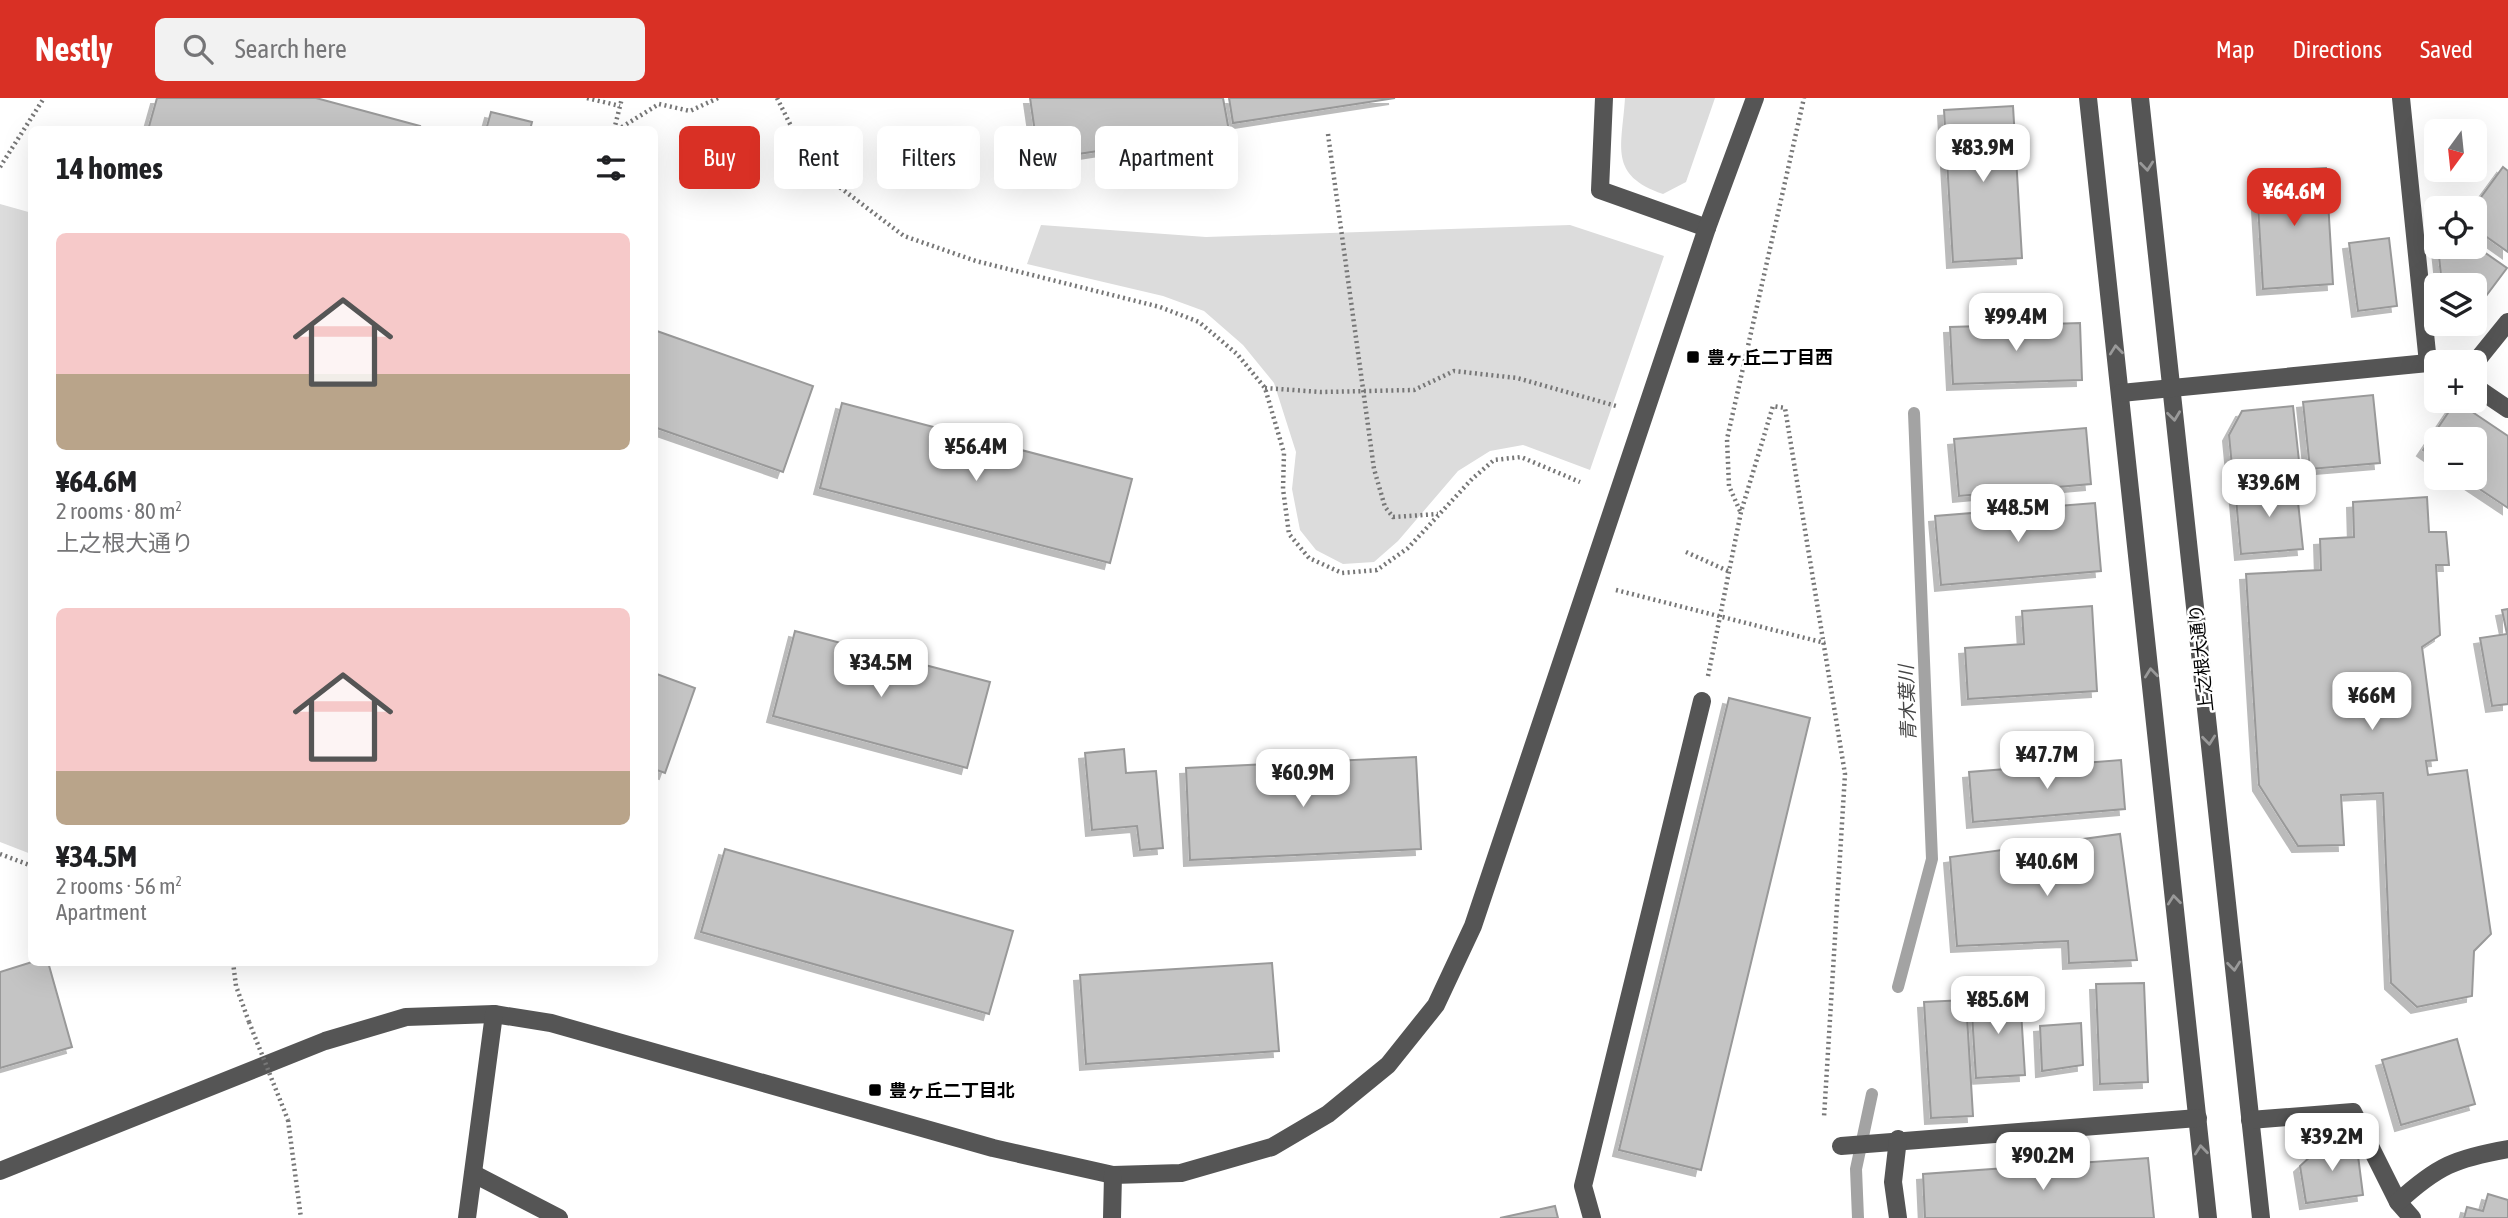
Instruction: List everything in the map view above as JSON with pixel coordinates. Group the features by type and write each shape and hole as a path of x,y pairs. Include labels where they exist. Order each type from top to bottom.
{"street":[{"path":"1604,98 1600,190 1707,228"},
{"path":"0,1171 325,1041 406,1017 494,1014 551,1023 993,1148 1114,1175 1181,1173 1272,1147 1328,1114 1388,1065 1436,1004 1473,926 1707,228 1755,98"},
{"path":"2088,98 2208,1218"},
{"name":"上之根大通り","path":"2140,98 2261,1218"},
{"path":"2400,98 2430,350"},
{"path":"2485,350 2508,322"},
{"path":"2121,393 2424,366"},
{"path":"2487,395 2508,409"},
{"path":"1592,1218 1583,1185 1702,701"},
{"path":"467,1218 494,1014"},
{"path":"2250,1120 2353,1112 2398,1202 2412,1218"},
{"path":"1841,1146 1890,1140 2198,1118"},
{"path":"1890,1140 1898,1218"},
{"path":"2398,1202 2430,1173 2466,1157 2508,1149"},
{"path":"474,1174 559,1218"},
{"path":"1112,1218 1114,1175"}],"path":[{"path":"0,167 44,98"},
{"path":"587,98 620,106"},
{"path":"617,126 622,98"},
{"path":"656,98 659,104"},
{"path":"623,126 659,104 690,111 718,98"},
{"path":"777,98 791,126 838,186 904,236 976,261 1160,307 1199,322 1237,354 1265,388 1284,453 1283,489 1289,534 1309,558 1342,573 1377,570 1408,548 1494,460 1521,457 1580,481"},
{"path":"1741,512 1729,486 1727,439 1804,98"},
{"path":"1328,134 1374,469 1385,507 1393,517 1439,514"},
{"path":"1265,388 1321,392 1414,390 1454,372 1517,378 1622,408"},
{"path":"1702,701 1741,512 1773,406 1785,408 1845,774 1824,1117"},
{"path":"1686,552 1728,571"},
{"path":"1616,590 1825,643"},
{"path":"0,854 28,864"},
{"path":"234,966 236,986 288,1120 301,1218"}],"shaded area":[{"path":"1625,98 1715,98 1686,182 1663,194 1633,178 1622,157"},
{"path":"0,204 28,212 28,853 0,842"},
{"path":"1041,225 1206,237 1570,225 1664,256 1590,470 1523,445 1490,451 1458,471 1398,541 1374,562 1343,564 1316,550 1300,530 1292,489 1296,452 1274,383 1243,345 1204,311 1163,296 1027,264"}],"building":[{"path":"157,98 316,98 420,126 149,126"},
{"path":"1030,98 1223,98 1228,126 1095,126 1095,151 1081,154 1081,126 1034,126"},
{"path":"1229,98 1395,98 1233,123"},
{"path":"2013,106 2022,258 1953,262 1944,110"},
{"path":"491,112 532,122 531,126 487,126"},
{"path":"2503,167 2508,171 2508,252 2487,237 2487,196 2482,196"},
{"path":"2326,168 2333,284 2263,289 2256,172"},
{"path":"2389,238 2397,306 2358,311 2349,243"},
{"path":"2487,254 2507,268 2487,295 2487,273 2441,273 2439,259 2487,259"},
{"path":"2080,323 2082,380 1953,384 1950,327"},
{"path":"658,331 813,386 783,472 658,428"},
{"path":"2373,395 2380,463 2310,469 2303,402"},
{"path":"842,403 1132,479 1110,563 820,488"},
{"path":"2293,406 2300,470 2233,477 2229,435 2242,411"},
{"path":"2448,413 2474,413 2508,436 2508,508 2481,490 2487,490 2487,427 2438,427"},
{"path":"2086,428 2091,484 1959,496 1954,439"},
{"path":"2296,483 2303,549 2241,554 2235,488"},
{"path":"2427,497 2429,532 2446,532 2449,565 2436,565 2440,635 2422,647 2437,760 2426,761 2428,775 2467,770 2491,934 2474,951 2472,996 2417,1007 2391,983 2383,793 2341,795 2344,845 2298,846 2259,785 2246,574 2321,570 2320,539 2354,537 2353,502"},
{"path":"2095,503 2101,571 1941,585 1935,516"},
{"path":"2092,606 2097,691 1968,699 1965,648 2024,644 2022,611"},
{"path":"2508,609 2508,704 2492,706 2480,638 2507,634 2502,610"},
{"path":"795,631 990,682 967,768 773,716"},
{"path":"658,674 695,688 665,773 658,770"},
{"path":"1729,698 1810,718 1701,1170 1619,1150"},
{"path":"1124,749 1126,773 1156,771 1163,848 1140,850 1137,826 1092,830 1085,753"},
{"path":"1416,757 1421,849 1190,860 1186,768"},
{"path":"2121,760 2125,809 1973,822 1969,772"},
{"path":"2120,834 2137,960 2069,963 2068,941 1957,946 1950,857"},
{"path":"725,849 1013,931 989,1014 701,932"},
{"path":"28,963 28,966 49,966 72,1047 0,1068 0,972"},
{"path":"1272,963 1279,1051 1086,1064 1080,975"},
{"path":"2144,983 2148,1082 2100,1084 2096,984"},
{"path":"2020,995 2025,1075 1976,1078 1971,998"},
{"path":"1966,1000 1973,1116 1931,1118 1924,1002"},
{"path":"2081,1023 2083,1065 2042,1071 2040,1026"},
{"path":"2457,1039 2475,1104 2401,1125 2382,1060"},
{"path":"2356,1140 2363,1195 2306,1203 2300,1166 2324,1144"},
{"path":"2148,1158 2154,1218 1925,1218 1923,1174"},
{"path":"2488,1194 2508,1200 2508,1218 2464,1218 2467,1207 2483,1211"},
{"path":"1555,1206 1558,1218 1500,1218"}],"waterway":[{"name":"青木葉川","path":"1898,987 1932,859 1914,413"},
{"name":"青木葉川","path":"1858,1218 1856,1169 1872,1094"}],"place":[{"name":"豊ヶ丘二丁目西","path":"1693,357"},
{"name":"豊ヶ丘二丁目北","path":"875,1090"}]}
